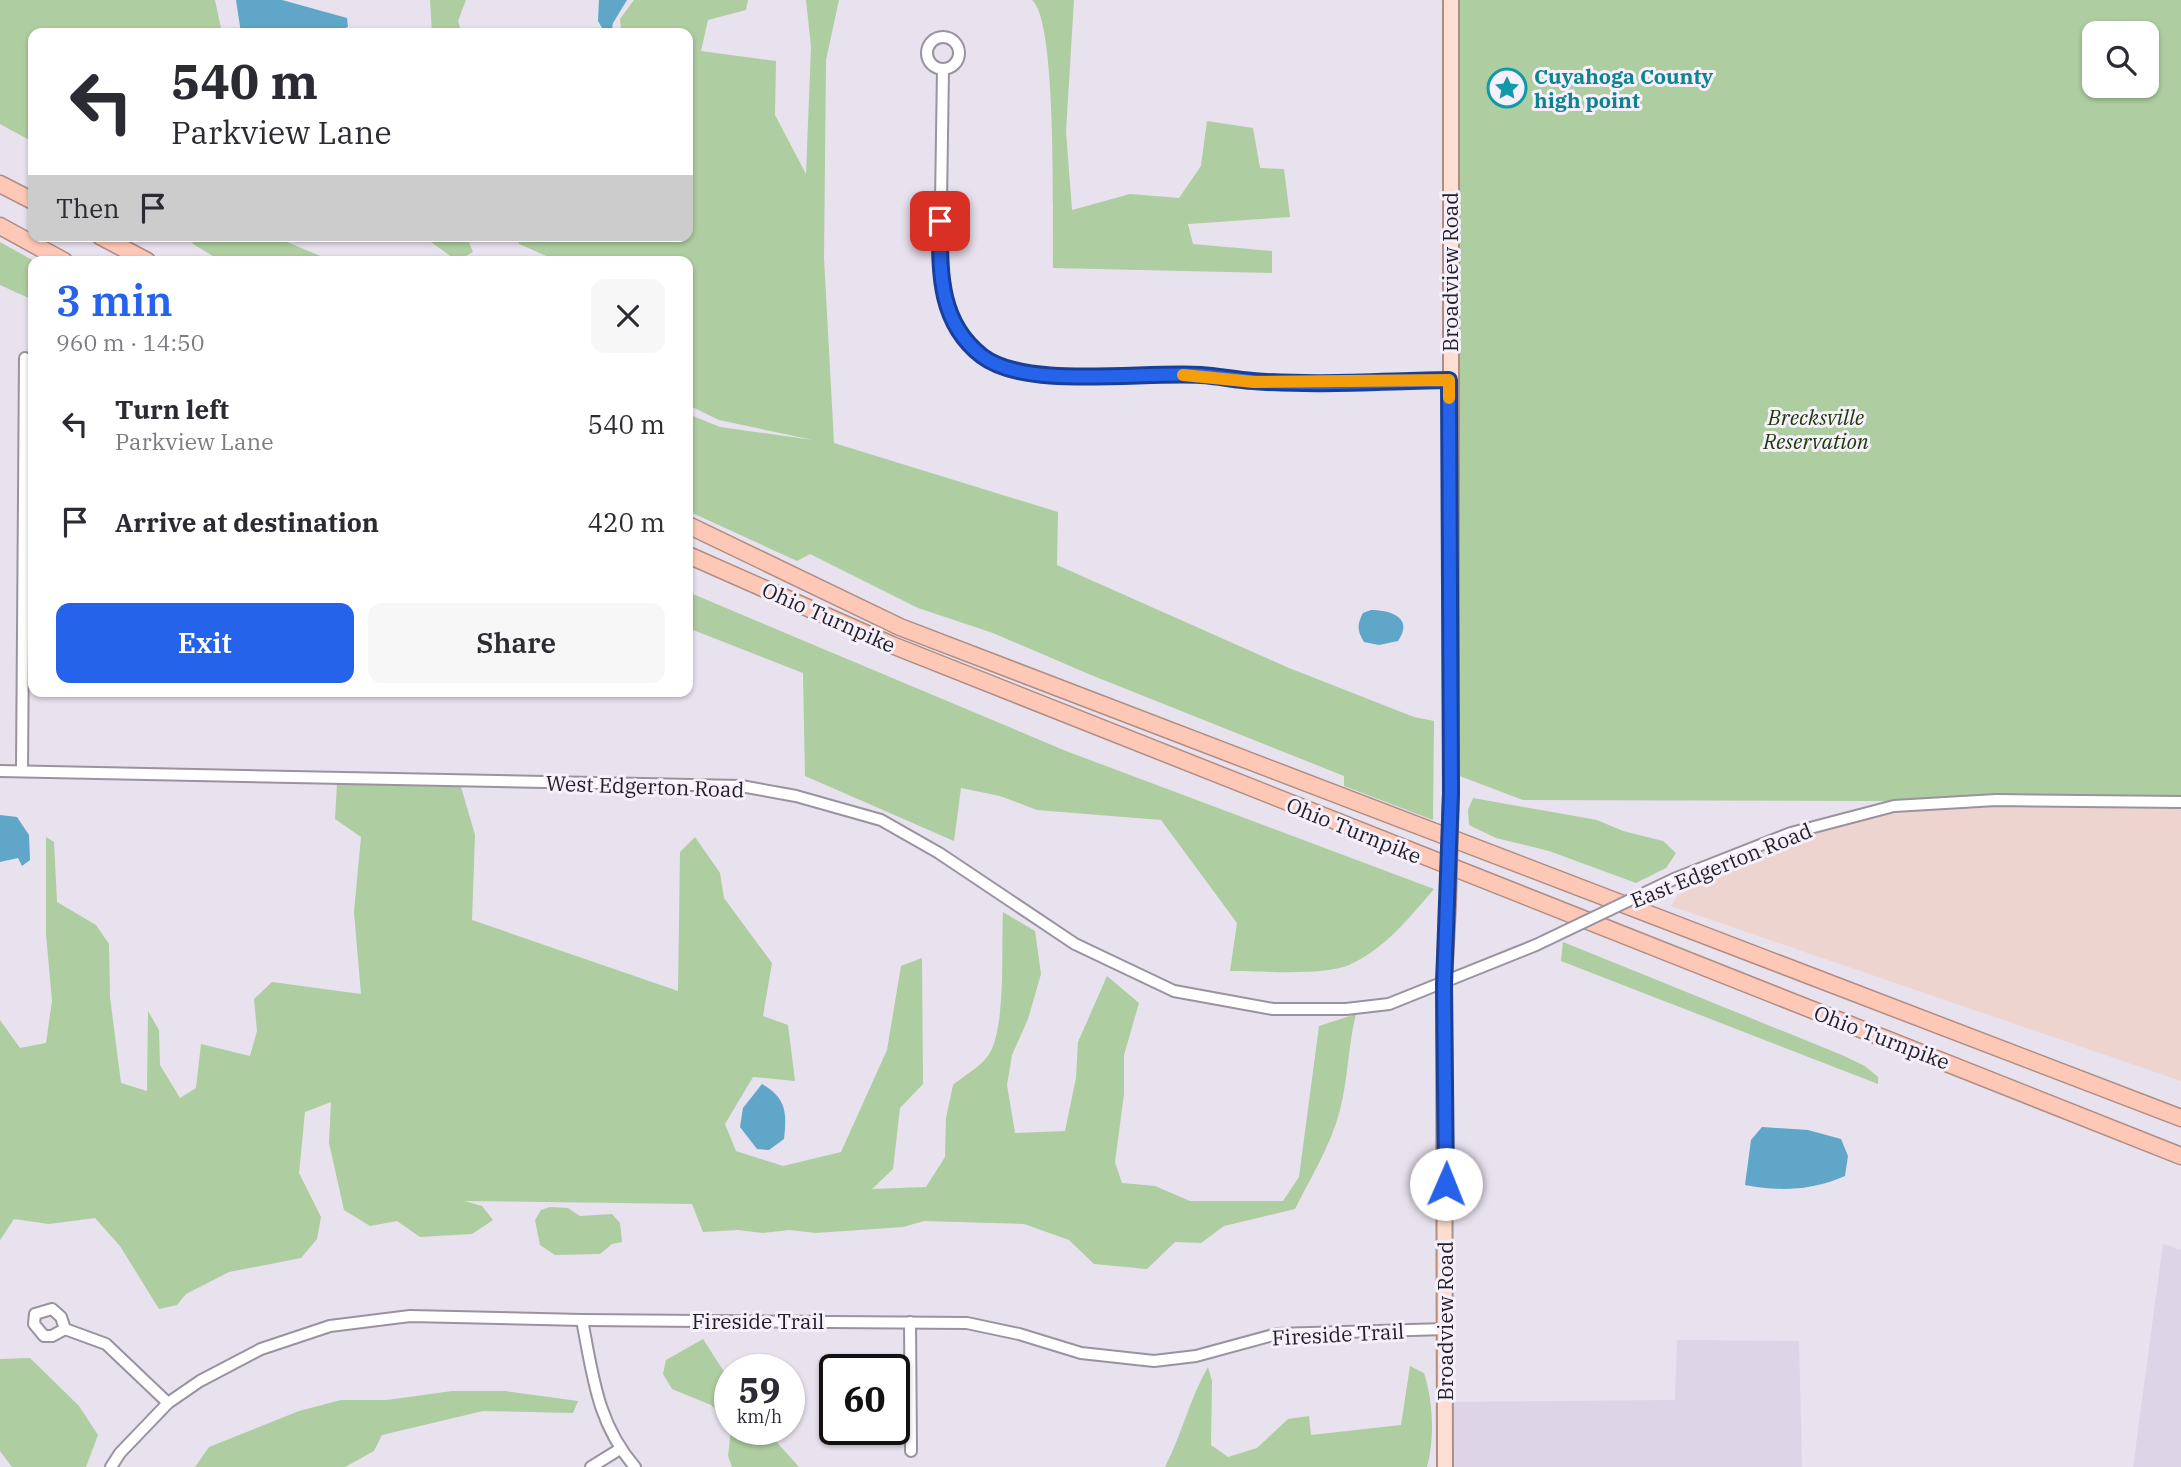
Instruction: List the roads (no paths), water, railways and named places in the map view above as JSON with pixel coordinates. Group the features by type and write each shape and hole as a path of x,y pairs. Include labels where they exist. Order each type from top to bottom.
{"highway":[{"path":"0,184 28,198"},
{"path":"0,226 28,241"},
{"path":"29,242 55,256"},
{"path":"111,242 138,256"},
{"name":"Ohio Turnpike","path":"693,527 901,627 2181,1118"},
{"name":"Ohio Turnpike","path":"693,557 905,650 2181,1156"}],"main road":[{"name":"Broadview Road","path":"1445,1467 1444,984 1451,793 1451,0"}],"street":[{"path":"943,69 940,269 944,301 951,320 963,337 998,366 1032,374 1200,375 1254,382 1449,380"},
{"path":"22,771 25,358"},
{"name":"West Edgerton Road","path":"0,771 741,786 796,796 881,820 939,853 1075,944 1174,991 1273,1009 1346,1009 1389,1004 1444,984"},
{"name":"East Edgerton Road","path":"1444,984 1536,945 1674,880 1791,833 1894,806 1996,800 2181,802"},
{"name":"Fireside Trail","path":"111,1467 120,1453 168,1403 200,1381 261,1349 330,1326 410,1316 967,1323 1019,1334 1081,1353 1154,1361 1196,1356 1277,1334 1445,1329"},
{"path":"582,1320 597,1402 620,1449 635,1467"},
{"path":"910,1322 911,1451"},
{"path":"65,1329 106,1344 168,1403"},
{"path":"591,1467 620,1449"}],"water":[{"path":"236,0 282,0 347,18 348,27 344,28 240,28"},
{"path":"599,0 627,0 612,28 602,28 598,21"},
{"path":"1371,610 1393,614 1402,621 1402,633 1398,641 1379,645 1364,642 1359,624 1363,613"},
{"path":"0,815 17,817 29,835 30,860 22,866 18,858 0,862"},
{"path":"762,1084 780,1100 785,1113 784,1139 769,1150 757,1149 740,1127 743,1108"},
{"path":"1762,1127 1808,1130 1841,1139 1848,1156 1845,1176 1796,1188 1770,1189 1745,1185 1751,1140"}],"place":[{"name":"Cuyahoga County high point","path":"1507,88"}],"park label":[{"name":"Brecksville Reservation","path":"1816,429"}]}
